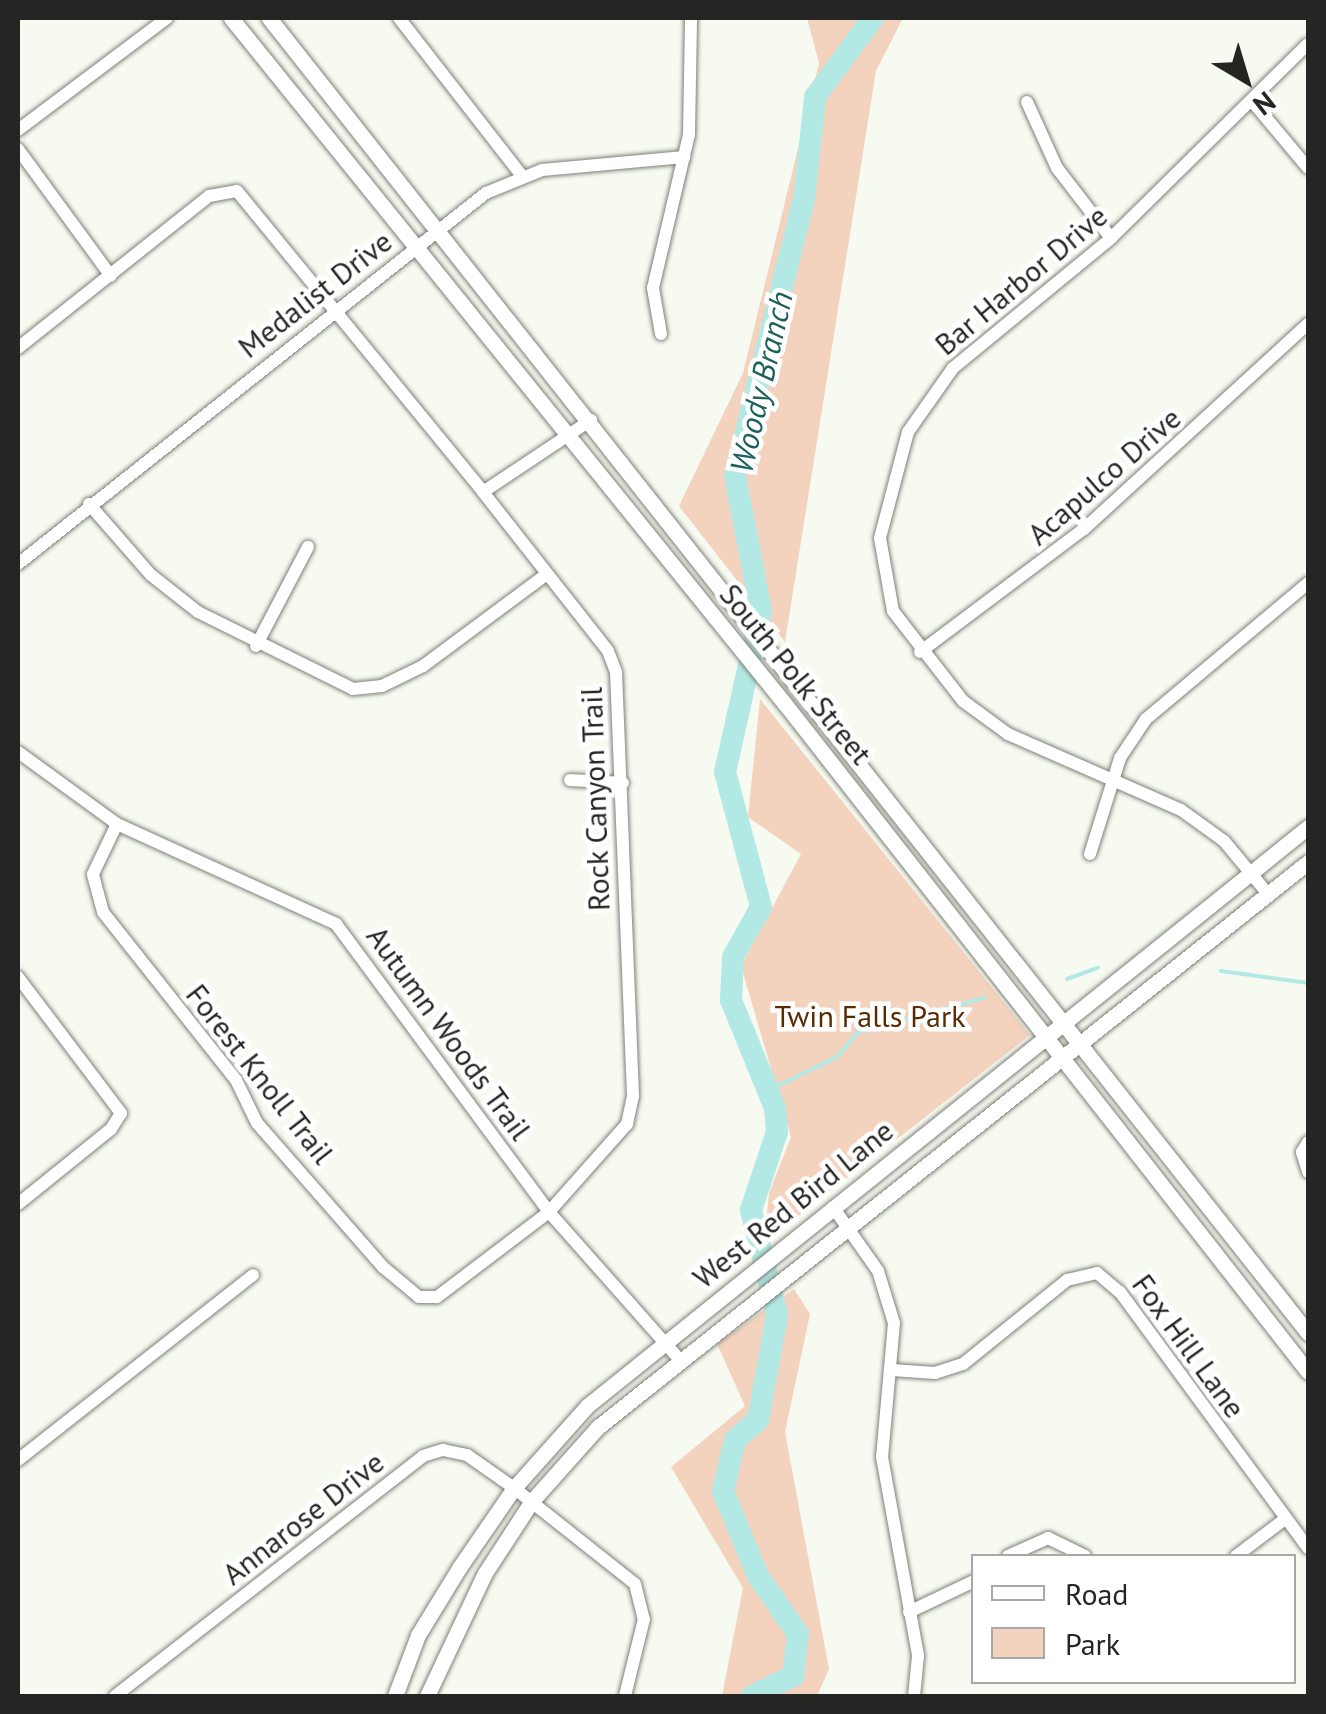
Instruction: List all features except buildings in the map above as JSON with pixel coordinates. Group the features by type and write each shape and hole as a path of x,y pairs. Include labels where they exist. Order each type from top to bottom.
{"main road":[{"name":"South Polk Street","path":"231,18 785,704 1308,1369"},
{"name":"South Polk Street","path":"269,18 726,590 1308,1333"},
{"name":"West Red Bird Lane","path":"395,1696 418,1634 514,1488 586,1406 1308,827"},
{"name":"West Red Bird Lane","path":"428,1696 473,1594 532,1501 598,1427 846,1224 1308,862"}],"street":[{"path":"18,130 167,18"},
{"path":"399,18 522,176"},
{"path":"661,334 653,288 684,157 691,18"},
{"name":"Bar Harbor Drive","path":"1268,894 1250,872 1181,810 1008,734 963,700 920,652 893,611 880,561 888,492 908,432 954,368 1112,238 1308,44"},
{"path":"1252,100 1308,168"},
{"path":"1027,102 1057,168 1112,238"},
{"path":"18,149 111,276 18,348"},
{"name":"Medalist Drive","path":"18,564 439,229 522,176 684,157"},
{"name":"Rock Canyon Trail","path":"111,276 209,196 237,191 338,307 612,660 623,783 631,1112 549,1212 457,1282"},
{"name":"Acapulco Drive","path":"920,652 1084,529 1308,324"},
{"path":"483,492 591,420"},
{"path":"89,504 151,575 256,646 339,685 382,686 423,666 547,574"},
{"path":"256,646 308,546"},
{"path":"1090,854 1114,778 1162,702 1308,583"},
{"name":"Autumn Woods Trail","path":"18,752 117,824 336,924 549,1212 679,1359"},
{"path":"570,780 623,783"},
{"name":"Forest Knoll Trail","path":"117,824 93,874 94,896 236,1080 257,1122 408,1290 437,1297 457,1282"},
{"path":"18,977 117,1104 118,1121 18,1204"},
{"path":"1306,1168 1308,1142"},
{"path":"833,1206 888,1297 892,1370 882,1457 918,1656 914,1696"},
{"name":"Fox Hill Lane","path":"892,1370 935,1373 963,1364 1068,1280 1097,1273 1120,1292 1308,1548"},
{"path":"18,1460 253,1274"},
{"name":"Annarose Drive","path":"115,1696 424,1456 456,1451 532,1501 635,1584 644,1619 625,1696"},
{"path":"1239,1554 1284,1519"},
{"path":"1012,1554 1048,1538 1081,1554"},
{"path":"909,1612 971,1582"}],"green space":[{"path":"807,18 903,18 876,71 785,642 679,506 743,373 819,63"},
{"name":"Twin Falls Park","path":"760,699 1030,1035 764,1243 769,1193 791,1137 741,966 801,854 748,817"},
{"path":"794,1289 810,1314 785,1432 829,1669 817,1696 722,1696 743,1588 671,1467 745,1406 717,1344"}],"waterway":[{"name":"Woody Branch","path":"752,1696 793,1676 798,1634 758,1576 723,1491 735,1440 758,1420 777,1315 751,1210 777,1132 775,1108 731,1000 733,957 761,907 725,772 761,611 735,476 804,199 815,97 873,18"},
{"path":"1067,979 1098,968"},
{"path":"1221,971 1308,983"},
{"path":"767,1091 837,1057 857,1033 984,998"}]}
